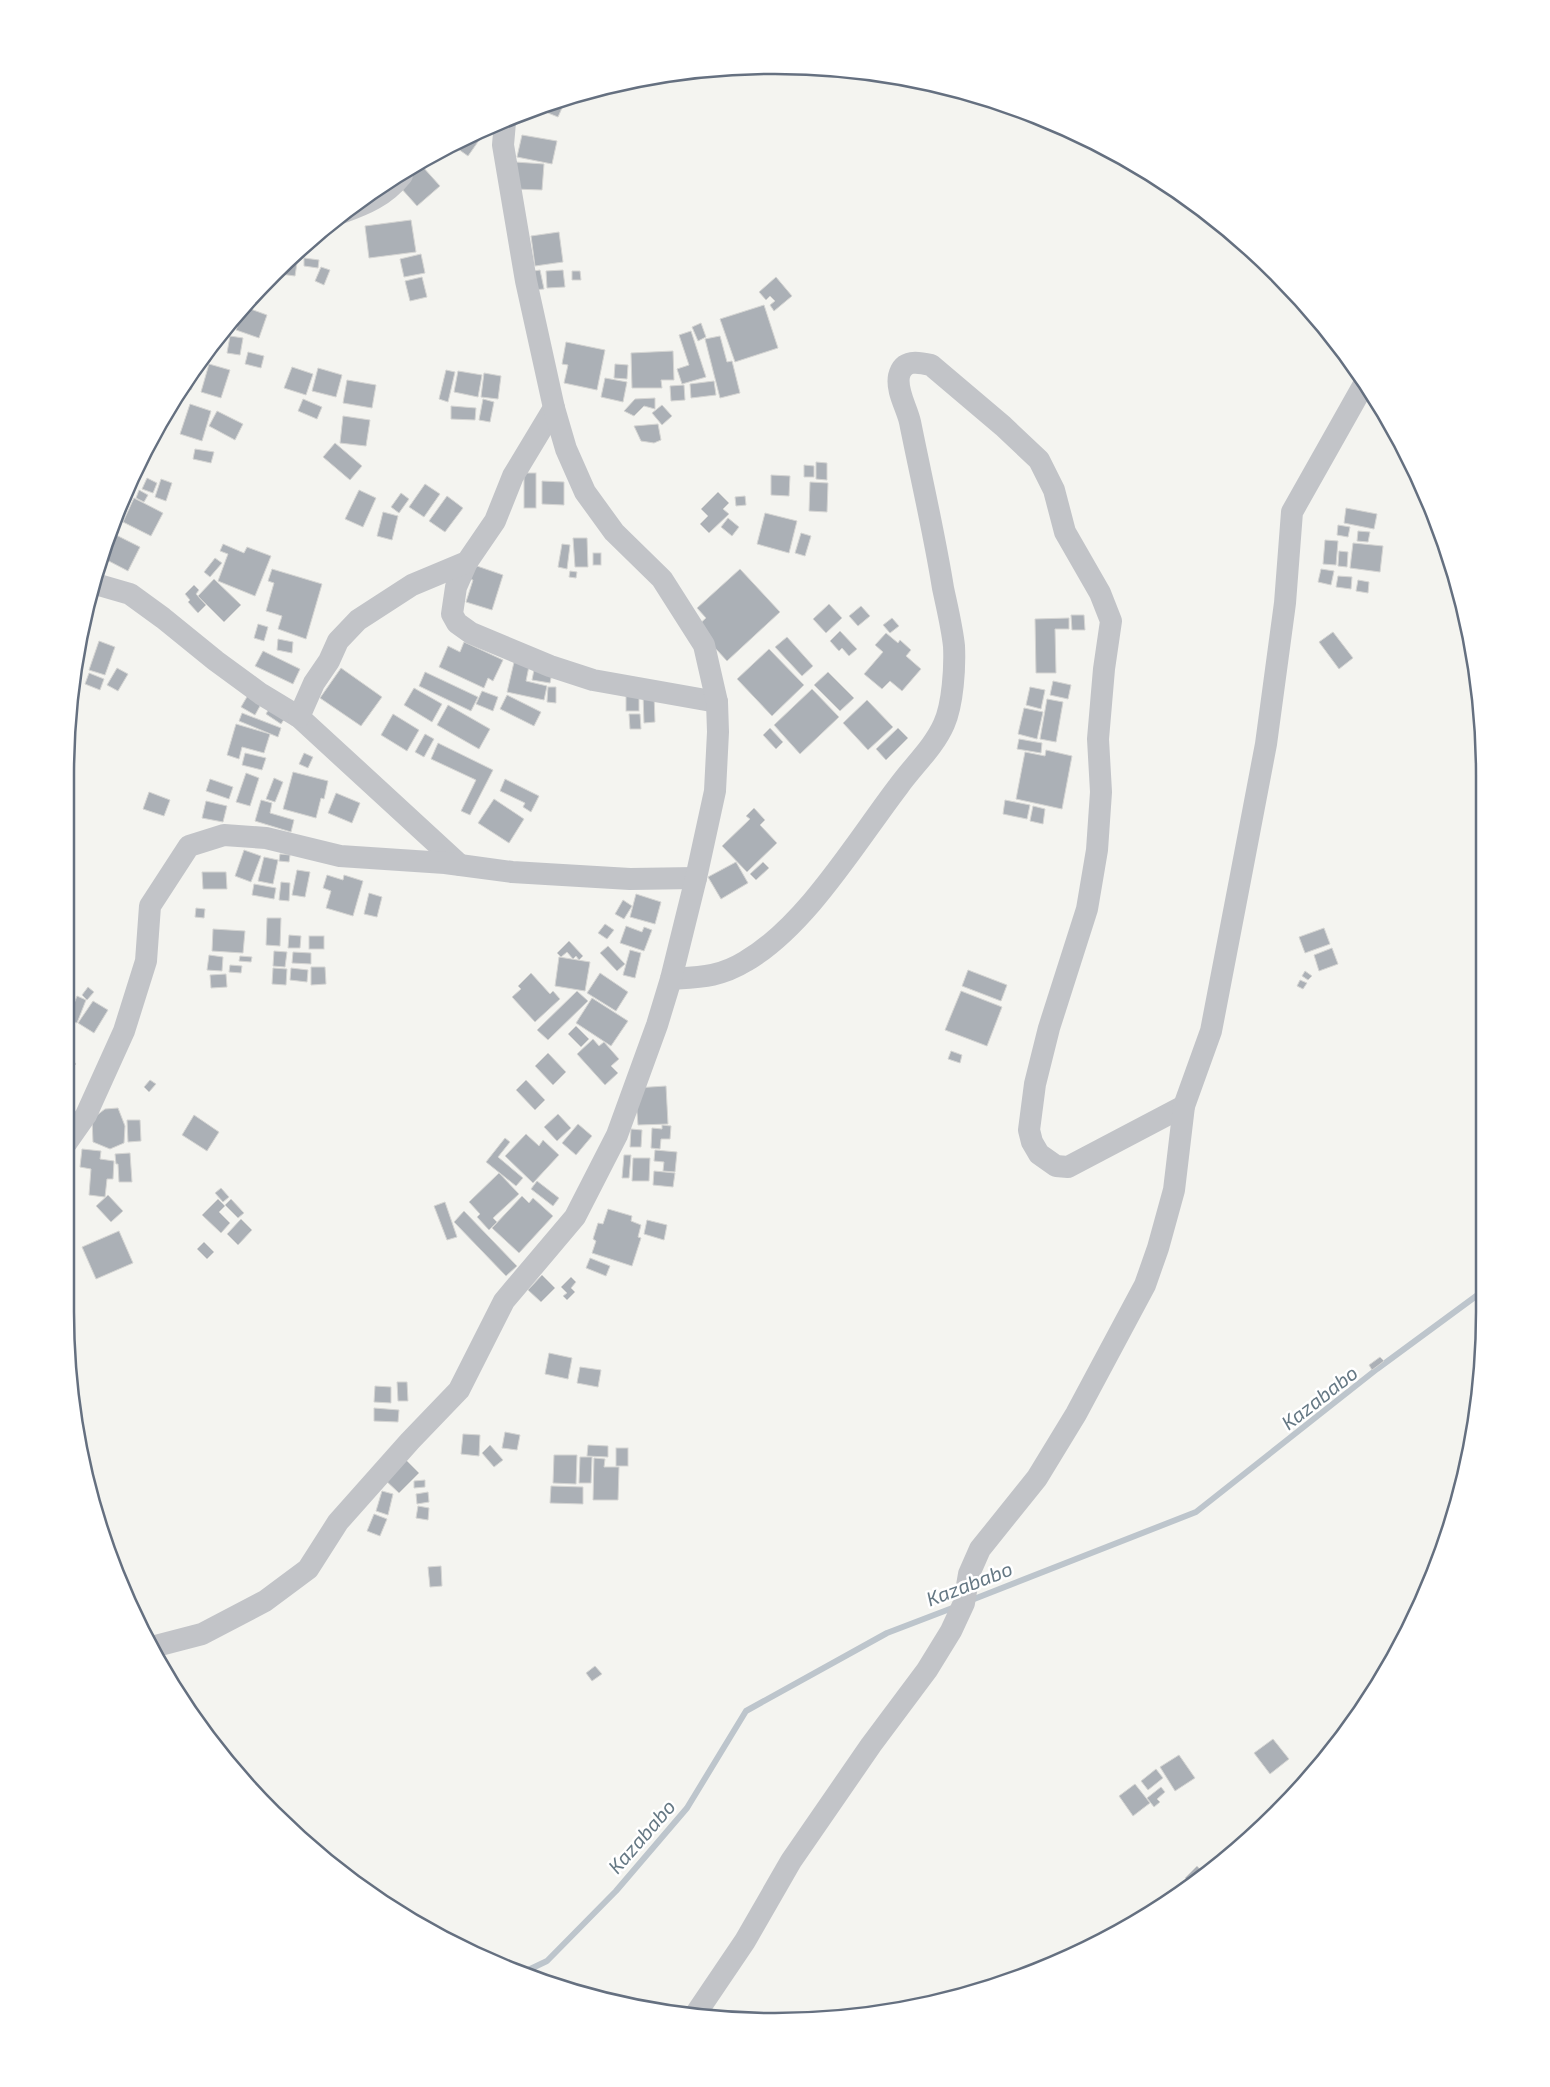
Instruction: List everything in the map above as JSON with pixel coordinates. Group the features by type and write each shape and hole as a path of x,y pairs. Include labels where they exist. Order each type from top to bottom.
{"street":[{"path":"159,1645 202,1634 265,1601 308,1569 338,1522 410,1441 459,1390 504,1301 575,1218 617,1134 657,1024 671,979 696,878 715,791 718,732 717,702 704,645 662,580 614,532 585,492 566,449 554,408 526,281 503,145 504,128"},
{"path":"671,979 715,975 746,961 774,942 810,904 899,785 932,745 945,723 952,690 954,646 934,536 908,414 900,389 899,376 904,367 910,362 931,365 1003,426 1039,460 1054,490 1065,532 1100,593 1111,621 1104,669 1098,739 1101,792 1097,850 1086,908 1049,1028 1036,1084 1029,1130 1032,1142 1039,1154 1056,1166 1068,1167 1184,1106"},
{"path":"699,2009 745,1941 791,1861 927,1670 951,1631 964,1603 969,1574 980,1549 1037,1478 1076,1414 1145,1285 1158,1248 1174,1190 1184,1106 1211,1031 1266,744 1285,603 1292,512 1361,390"},
{"path":"554,408 513,476 495,521 467,562 456,588 452,614 457,623 472,633 550,666 593,680 717,702"},
{"path":"299,717 314,683 329,661 338,641 358,620 412,585 467,562"},
{"path":"101,585 130,594 163,618 216,662 261,694 299,717 460,865"},
{"path":"74,1132 86,1115 124,1031 146,962 150,906 189,846 224,835 266,838 340,856 460,865 512,872 630,879 696,878"}],"building":[{"path":"562,107 558,117 546,112"},
{"path":"522,135 557,141 552,164 517,157"},
{"path":"480,139 468,156 459,149"},
{"path":"515,162 544,164 542,190 514,189"},
{"path":"424,168 440,186 417,206 400,187 412,175"},
{"path":"411,220 416,252 369,258 365,226"},
{"path":"559,232 563,262 535,266 531,236"},
{"path":"421,254 425,273 404,277 400,259"},
{"path":"304,258 319,260 318,268 304,266"},
{"path":"297,263 295,276 284,275"},
{"path":"321,267 330,270 324,285 315,281"},
{"path":"540,270 544,289 532,290 528,272"},
{"path":"563,270 565,287 547,288 546,271"},
{"path":"572,271 580,271 581,280 572,280"},
{"path":"422,277 427,297 410,301 405,281"},
{"path":"776,277 792,296 774,311 770,305 775,301 770,296 766,300 759,292"},
{"path":"764,305 778,348 735,362 720,319"},
{"path":"251,309 267,315 259,338 236,330"},
{"path":"701,323 706,337 698,341 692,327"},
{"path":"691,331 706,377 682,384 677,369 689,365 679,335"},
{"path":"230,336 243,338 240,355 227,353"},
{"path":"720,336 727,362 732,361 740,393 720,398 705,339"},
{"path":"566,342 605,350 597,390 564,383 568,365 562,364"},
{"path":"673,351 674,380 661,380 662,388 632,388 631,353"},
{"path":"248,352 264,356 261,368 245,364"},
{"path":"209,364 230,370 221,398 201,392"},
{"path":"615,364 628,365 627,379 614,378"},
{"path":"292,367 313,374 306,395 284,388"},
{"path":"318,368 342,375 336,397 312,391"},
{"path":"446,370 455,372 448,402 439,399"},
{"path":"458,371 482,375 478,397 454,392"},
{"path":"484,373 501,376 498,399 481,397"},
{"path":"605,378 627,382 623,402 601,397"},
{"path":"347,380 376,385 372,408 343,403"},
{"path":"714,381 716,395 691,398 690,384"},
{"path":"684,385 685,400 671,401 670,386"},
{"path":"655,398 655,409 644,406 634,416 624,411 635,399"},
{"path":"303,399 322,407 317,419 298,411"},
{"path":"483,399 494,402 490,422 479,420"},
{"path":"190,404 211,411 202,441 180,434"},
{"path":"662,405 672,416 662,425 652,413"},
{"path":"451,406 476,408 475,420 451,419"},
{"path":"217,411 243,424 235,440 209,426"},
{"path":"343,416 370,420 366,446 340,443"},
{"path":"658,424 661,440 654,443 641,441 634,426"},
{"path":"335,443 362,466 350,480 323,457"},
{"path":"195,449 214,452 211,463 193,459"},
{"path":"816,462 827,463 827,480 816,479"},
{"path":"804,465 814,466 814,477 804,477"},
{"path":"524,473 536,473 536,508 524,508"},
{"path":"771,475 790,476 789,496 771,495"},
{"path":"147,478 157,483 153,493 142,489"},
{"path":"161,479 172,483 166,501 155,497"},
{"path":"542,481 564,482 564,505 542,504"},
{"path":"810,482 828,483 827,512 809,511"},
{"path":"425,484 440,494 424,517 409,507"},
{"path":"139,490 148,495 144,502 136,498"},
{"path":"359,490 376,498 363,527 345,519"},
{"path":"718,492 729,503 723,509 729,514 709,533 700,524 708,516 701,509"},
{"path":"401,493 409,499 399,513 391,507"},
{"path":"447,496 463,508 445,532 429,521"},
{"path":"745,496 746,505 736,506 735,497"},
{"path":"134,498 163,513 151,536 123,522"},
{"path":"1346,508 1377,514 1374,529 1344,523"},
{"path":"383,512 398,516 392,540 377,536"},
{"path":"765,513 797,521 789,553 757,544"},
{"path":"728,518 739,527 732,536 721,527"},
{"path":"1338,525 1350,527 1348,537 1337,535"},
{"path":"1358,531 1370,532 1368,542 1357,541"},
{"path":"801,533 811,536 805,556 795,553"},
{"path":"116,535 140,547 128,571 108,561"},
{"path":"573,538 587,538 588,567 575,567"},
{"path":"1325,540 1338,541 1336,565 1323,564"},
{"path":"1353,543 1383,546 1380,572 1350,568"},
{"path":"223,544 244,553 247,547 271,556 255,596 218,581 228,554 220,551"},
{"path":"562,544 570,545 567,569 558,567"},
{"path":"1339,551 1348,552 1347,567 1338,566"},
{"path":"593,553 601,553 601,565 593,565"},
{"path":"215,558 222,563 210,577 204,572"},
{"path":"474,565 503,575 492,610 466,602 473,580 469,579"},
{"path":"272,569 322,584 306,639 278,629 282,616 266,611 274,583 268,581"},
{"path":"740,569 780,612 727,661 696,627 706,618 697,608"},
{"path":"1321,569 1334,571 1331,585 1318,582"},
{"path":"570,571 577,572 576,578 569,577"},
{"path":"1338,576 1352,577 1351,589 1336,587"},
{"path":"214,579 241,605 224,622 198,596"},
{"path":"1358,580 1369,582 1368,593 1356,591"},
{"path":"194,585 199,590 196,594 206,605 198,613 188,602 190,600 185,594"},
{"path":"829,604 842,618 826,633 813,619"},
{"path":"861,606 870,616 858,626 849,616"},
{"path":"1071,615 1084,615 1085,630 1072,630"},
{"path":"892,618 899,626 890,633 883,625"},
{"path":"1069,618 1069,629 1055,629 1056,673 1036,673 1035,619"},
{"path":"258,624 268,627 264,641 254,638"},
{"path":"840,631 857,649 849,656 842,648 839,651 830,641"},
{"path":"1333,632 1353,658 1339,669 1319,642"},
{"path":"886,633 898,643 900,640 911,650 906,656 921,669 902,691 890,681 882,689 864,674 883,652 875,645"},
{"path":"787,637 813,666 802,676 775,647"},
{"path":"278,639 293,642 292,653 277,650"},
{"path":"99,641 115,647 105,675 89,670"},
{"path":"464,642 503,660 493,681 488,678 484,688 439,667 448,646 460,652"},
{"path":"769,649 804,685 772,716 737,679"},
{"path":"263,651 300,669 293,684 255,666"},
{"path":"515,658 530,661 526,681 547,686 544,700 507,692"},
{"path":"535,665 553,668 550,683 532,680"},
{"path":"117,668 128,674 118,691 107,685"},
{"path":"341,668 382,697 361,726 320,698"},
{"path":"425,672 478,697 471,711 419,686"},
{"path":"828,672 854,698 840,711 814,685"},
{"path":"89,673 104,679 100,690 85,684"},
{"path":"1053,681 1071,685 1068,699 1050,695"},
{"path":"548,687 556,687 556,703 547,702"},
{"path":"1030,687 1045,690 1041,709 1026,705"},
{"path":"414,688 442,704 432,722 404,705"},
{"path":"812,689 839,717 800,754 774,725"},
{"path":"251,690 265,697 255,715 241,707"},
{"path":"482,691 498,697 493,711 476,704"},
{"path":"626,693 639,693 639,711 626,711"},
{"path":"643,694 654,694 655,722 644,723"},
{"path":"507,695 541,712 534,726 500,709"},
{"path":"1047,699 1063,702 1056,742 1040,739"},
{"path":"867,700 893,727 868,750 843,723"},
{"path":"271,705 287,715 281,724 266,714"},
{"path":"448,705 490,729 479,749 437,725"},
{"path":"1024,708 1043,712 1037,739 1018,734"},
{"path":"242,713 281,728 278,737 239,721"},
{"path":"393,714 419,730 407,751 381,735"},
{"path":"629,714 640,714 641,729 630,729"},
{"path":"236,724 270,734 264,753 242,747 239,759 227,755"},
{"path":"770,728 783,742 776,749 763,735"},
{"path":"898,728 908,738 886,760 876,749"},
{"path":"425,734 434,739 424,757 415,752"},
{"path":"1019,739 1042,743 1041,753 1017,749"},
{"path":"438,743 493,770 470,815 461,811 476,780 431,759"},
{"path":"1046,750 1072,756 1062,809 1016,799 1025,752 1045,756"},
{"path":"245,753 266,758 262,770 242,765"},
{"path":"304,753 313,757 308,768 299,764"},
{"path":"293,772 328,781 324,799 321,798 316,818 283,809"},
{"path":"246,773 259,778 250,806 236,802"},
{"path":"274,778 283,782 275,802 266,799"},
{"path":"210,779 233,787 229,799 206,791"},
{"path":"505,779 539,796 531,812 523,807 525,803 500,791"},
{"path":"149,792 170,800 164,816 143,809"},
{"path":"336,793 360,803 352,823 328,813"},
{"path":"494,799 524,819 509,843 478,823"},
{"path":"261,800 272,803 270,813 294,820 291,832 255,821"},
{"path":"1005,800 1030,805 1027,819 1003,814"},
{"path":"206,801 227,806 223,822 202,818"},
{"path":"1033,806 1045,809 1043,824 1030,821"},
{"path":"754,808 765,820 760,825 777,843 747,872 722,846 750,819 746,816"},
{"path":"244,850 261,856 251,882 235,876"},
{"path":"280,854 290,855 289,862 279,861"},
{"path":"264,857 278,860 273,884 258,881"},
{"path":"736,862 748,883 721,899 708,877"},
{"path":"763,862 769,868 756,880 750,874"},
{"path":"297,870 310,872 305,897 292,895"},
{"path":"202,872 226,872 227,889 203,889"},
{"path":"327,875 343,880 344,875 363,881 353,916 326,908 331,891 323,888"},
{"path":"281,882 290,883 289,901 279,900"},
{"path":"254,884 276,888 274,899 252,895"},
{"path":"369,893 382,897 377,917 364,914"},
{"path":"636,894 661,902 655,924 630,917"},
{"path":"623,900 632,906 624,919 615,914"},
{"path":"196,908 205,909 204,918 195,917"},
{"path":"267,918 281,918 280,946 266,945"},
{"path":"605,924 614,930 607,939 598,933"},
{"path":"626,926 642,932 644,927 652,930 644,951 620,943"},
{"path":"1324,928 1330,944 1305,953 1299,937"},
{"path":"213,929 245,931 243,953 212,951"},
{"path":"289,935 301,936 300,948 288,948"},
{"path":"309,936 324,936 324,949 309,949"},
{"path":"569,941 583,956 579,960 576,956 573,959 567,952 561,957 557,953"},
{"path":"608,946 625,964 617,971 600,953"},
{"path":"1332,948 1338,964 1319,971 1314,955"},
{"path":"630,950 641,953 635,978 623,975"},
{"path":"274,951 287,952 285,967 273,966"},
{"path":"293,952 311,953 311,964 292,963"},
{"path":"209,955 223,957 222,971 207,970"},
{"path":"240,956 252,957 251,962 239,961"},
{"path":"559,957 590,962 585,991 555,986"},
{"path":"230,965 242,966 241,973 229,972"},
{"path":"311,967 325,967 326,984 311,985"},
{"path":"273,968 287,969 286,985 272,984"},
{"path":"291,968 308,970 307,982 290,980"},
{"path":"968,970 1007,985 1001,1001 962,986"},
{"path":"1305,971 1312,976 1308,980 1302,976"},
{"path":"531,973 550,994 553,991 560,999 535,1022 512,997 521,989 518,986"},
{"path":"600,973 628,992 616,1011 587,993"},
{"path":"226,974 227,987 211,988 210,975"},
{"path":"1300,980 1307,983 1303,989 1297,986"},
{"path":"88,987 94,992 87,1000 82,995"},
{"path":"577,991 588,1001 548,1040 537,1030"},
{"path":"961,991 1002,1007 987,1046 945,1030"},
{"path":"77,996 86,1000 77,1023 74,1022 74,1004"},
{"path":"592,998 628,1021 611,1046 576,1023"},
{"path":"93,1001 108,1010 94,1033 78,1023"},
{"path":"576,1026 589,1039 581,1047 568,1034"},
{"path":"593,1039 599,1046 604,1042 619,1059 611,1066 618,1073 605,1085 577,1054"},
{"path":"951,1051 962,1055 960,1063 948,1059"},
{"path":"548,1053 566,1072 553,1085 535,1066"},
{"path":"150,1080 156,1084 149,1092 144,1087"},
{"path":"526,1080 545,1100 535,1110 516,1090"},
{"path":"666,1086 668,1124 638,1125 635,1088"},
{"path":"118,1108 125,1126 124,1143 110,1149 93,1142 92,1119 105,1109"},
{"path":"558,1114 571,1128 557,1141 544,1127"},
{"path":"194,1115 219,1132 207,1151 182,1135"},
{"path":"127,1120 140,1120 141,1141 128,1142"},
{"path":"578,1124 592,1136 576,1155 562,1143"},
{"path":"662,1125 671,1126 670,1139 661,1139 660,1149 651,1148 652,1128 662,1129"},
{"path":"631,1129 642,1130 641,1147 630,1147"},
{"path":"526,1134 539,1146 543,1140 559,1155 533,1183 505,1156"},
{"path":"505,1138 510,1142 498,1157 523,1178 516,1186 486,1162"},
{"path":"82,1149 101,1151 100,1159 114,1161 113,1179 107,1179 105,1197 89,1195 91,1169 80,1167"},
{"path":"655,1150 677,1152 675,1172 663,1171 664,1162 654,1161"},
{"path":"130,1153 132,1182 119,1182 118,1164 116,1164 115,1154"},
{"path":"624,1155 631,1155 629,1178 622,1178"},
{"path":"633,1158 650,1158 649,1181 632,1181"},
{"path":"654,1171 675,1173 673,1187 653,1185"},
{"path":"499,1173 519,1194 493,1218 497,1222 489,1230 477,1217 480,1214 469,1202"},
{"path":"537,1181 559,1198 553,1206 531,1189"},
{"path":"221,1188 229,1197 223,1202 215,1193"},
{"path":"108,1195 123,1211 111,1222 96,1206"},
{"path":"522,1196 529,1203 533,1198 553,1216 519,1253 492,1228"},
{"path":"218,1199 225,1206 219,1212 230,1223 221,1233 202,1215"},
{"path":"231,1199 244,1213 238,1218 225,1205"},
{"path":"445,1202 457,1237 447,1240 434,1206"},
{"path":"608,1209 632,1216 631,1221 641,1225 638,1237 641,1238 632,1266 592,1253 596,1241 593,1239 598,1223 603,1224"},
{"path":"464,1211 517,1266 506,1276 454,1222"},
{"path":"241,1219 252,1230 238,1245 227,1234"},
{"path":"647,1220 667,1225 664,1240 644,1234"},
{"path":"119,1231 133,1263 96,1279 82,1247"},
{"path":"204,1242 214,1252 207,1259 197,1249"},
{"path":"590,1258 610,1266 606,1276 586,1268"},
{"path":"542,1275 555,1288 541,1302 528,1290"},
{"path":"571,1277 576,1282 571,1288 575,1292 567,1300 563,1296 567,1293 561,1287"},
{"path":"549,1353 572,1358 568,1379 545,1374"},
{"path":"1380,1357 1384,1361 1372,1370 1369,1365"},
{"path":"580,1367 601,1370 598,1387 577,1383"},
{"path":"397,1382 407,1382 408,1401 398,1401"},
{"path":"375,1386 391,1387 391,1403 374,1402"},
{"path":"374,1408 399,1410 398,1422 374,1421"},
{"path":"505,1432 520,1435 517,1450 502,1448"},
{"path":"463,1434 480,1435 479,1456 461,1454"},
{"path":"490,1445 503,1460 494,1467 482,1453"},
{"path":"588,1445 608,1446 608,1457 587,1456"},
{"path":"616,1448 628,1448 628,1466 616,1466"},
{"path":"554,1455 577,1455 576,1484 553,1483"},
{"path":"403,1457 419,1473 399,1493 383,1478"},
{"path":"580,1457 592,1457 591,1483 579,1483"},
{"path":"594,1458 605,1459 604,1467 619,1467 618,1500 593,1500"},
{"path":"425,1480 425,1487 414,1488 414,1481"},
{"path":"551,1486 583,1487 583,1504 550,1503"},
{"path":"382,1491 393,1494 388,1515 376,1511"},
{"path":"428,1492 429,1502 417,1504 416,1494"},
{"path":"418,1506 429,1508 428,1520 416,1518"},
{"path":"374,1514 387,1519 380,1536 367,1531"},
{"path":"441,1566 442,1586 430,1587 428,1567"},
{"path":"595,1666 602,1674 592,1681 586,1673"},
{"path":"1273,1739 1289,1759 1270,1774 1254,1753"},
{"path":"1179,1755 1195,1778 1175,1791 1160,1767"},
{"path":"1156,1769 1163,1778 1148,1790 1141,1781"},
{"path":"1135,1784 1150,1803 1133,1816 1119,1796"},
{"path":"1161,1787 1165,1792 1157,1799 1160,1802 1154,1807 1147,1798"},
{"path":"1197,1866 1200,1869 1186,1879 1185,1878"}],"waterway":[{"name":"Kazababo","path":"969,1601 1196,1512 1377,1369 1476,1296"},
{"name":"Kazababo","path":"531,1969 547,1961 616,1891 687,1808 746,1711 887,1633 955,1607"}]}
